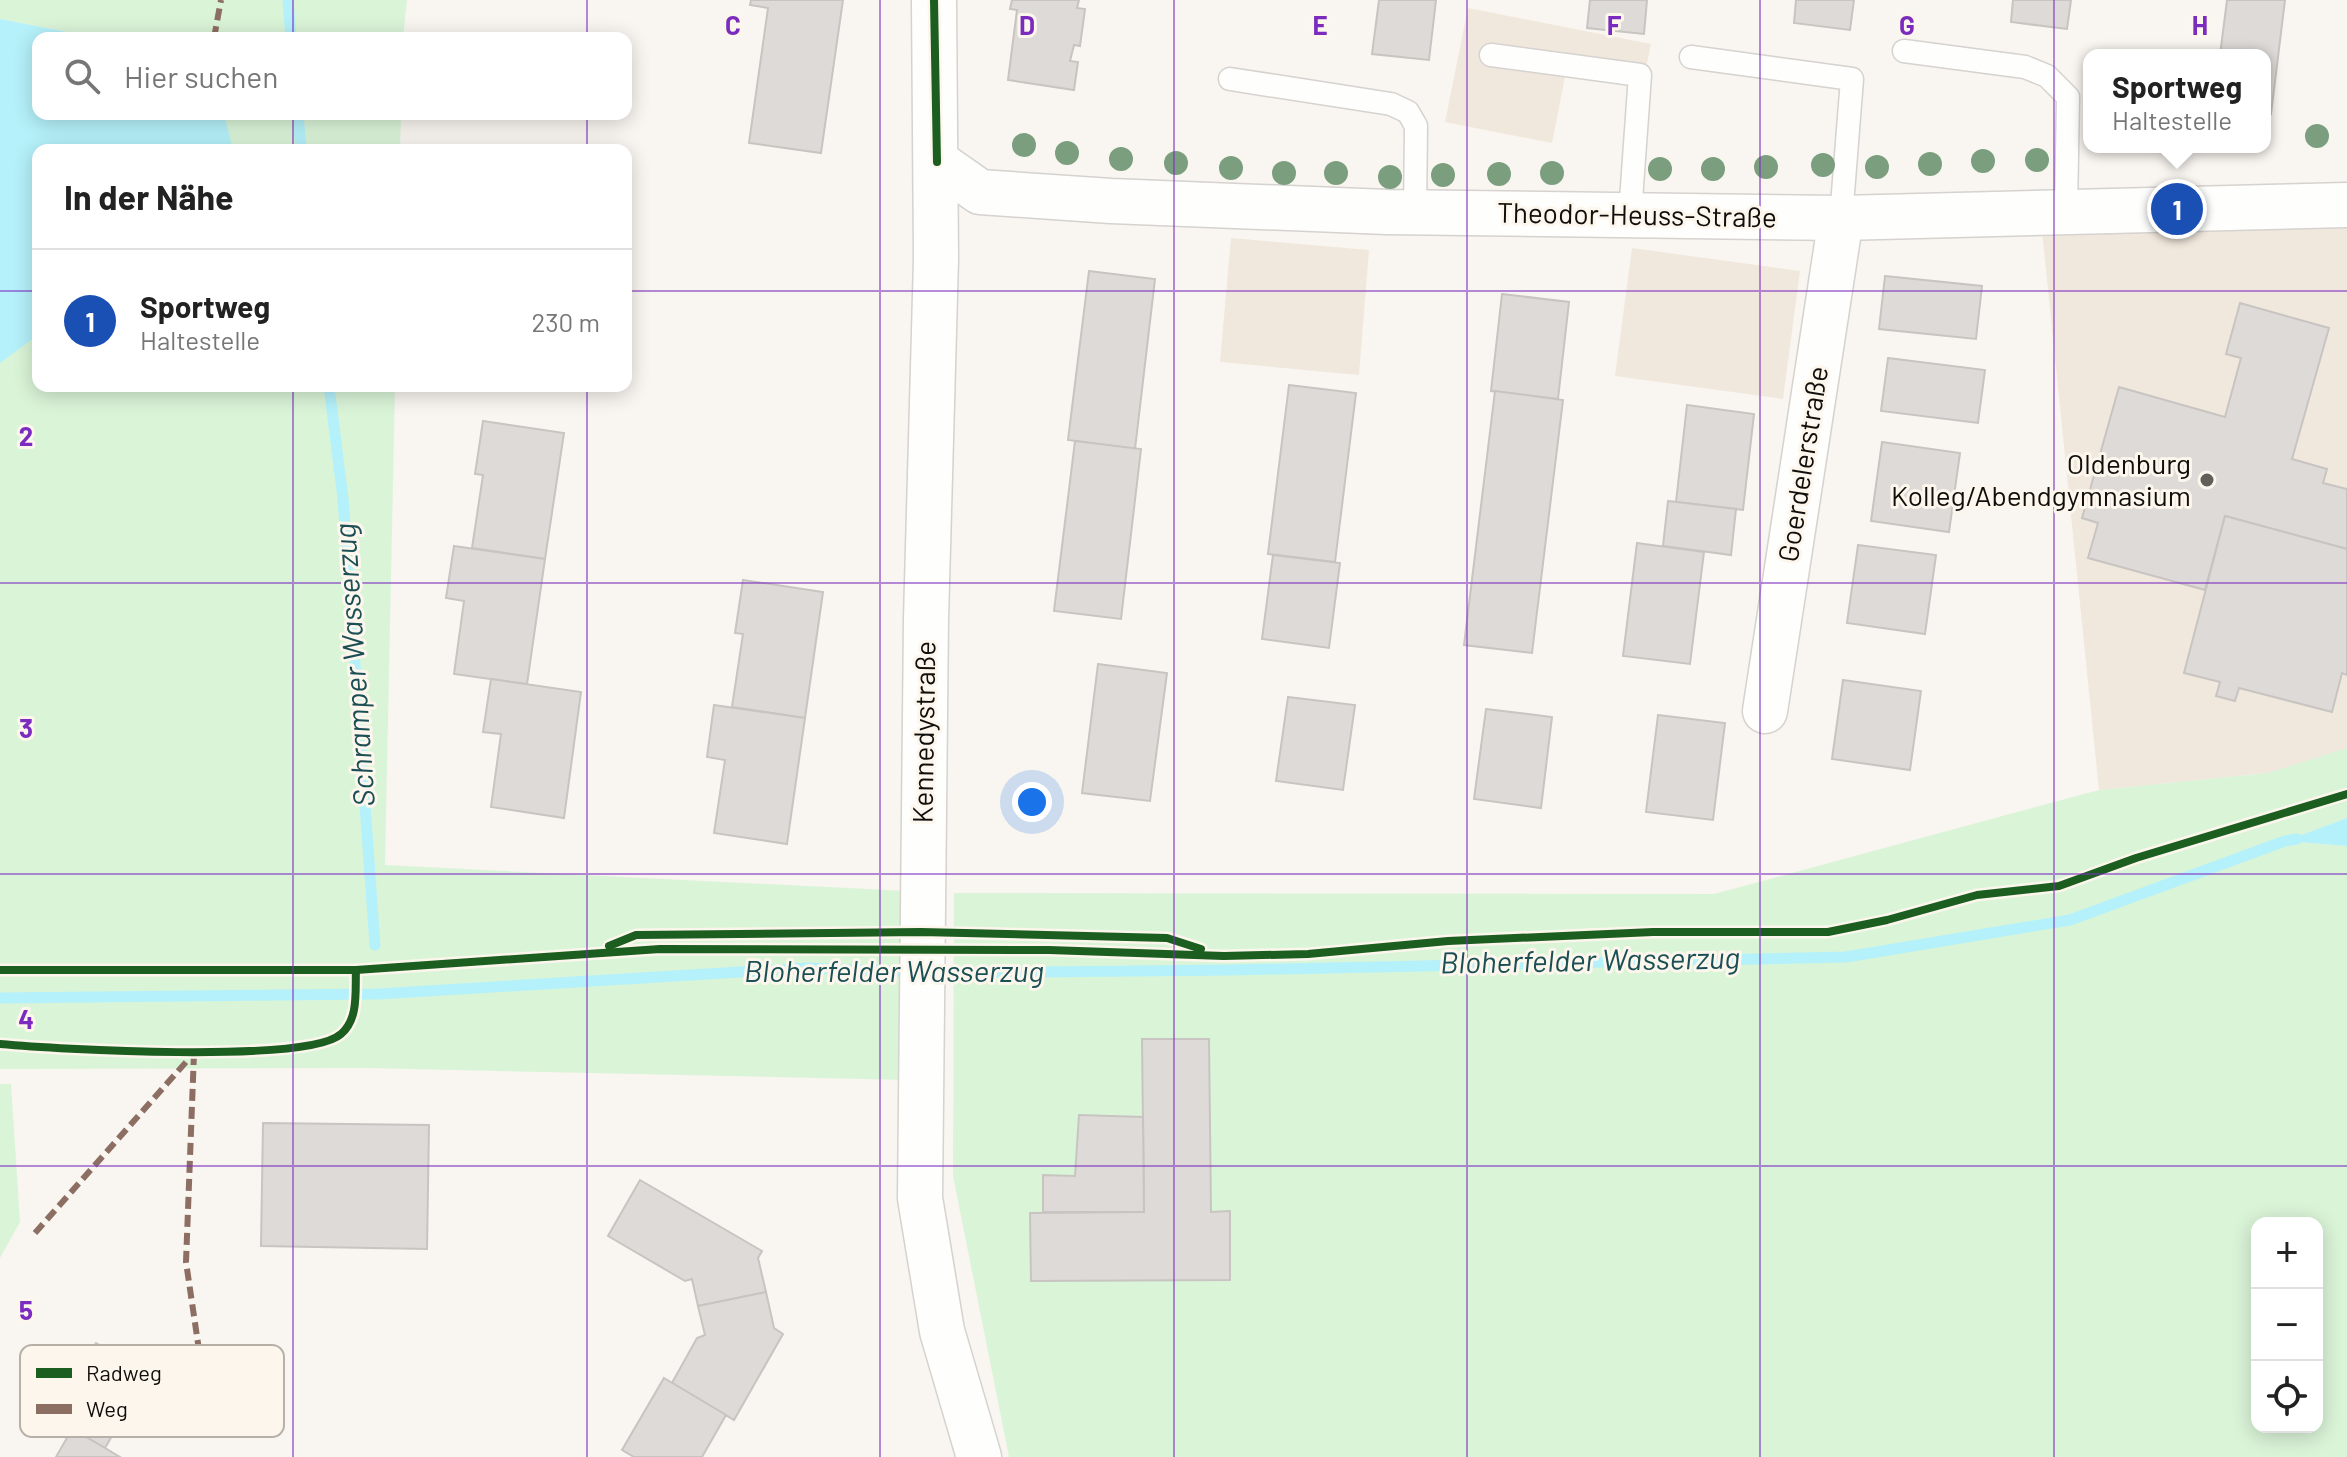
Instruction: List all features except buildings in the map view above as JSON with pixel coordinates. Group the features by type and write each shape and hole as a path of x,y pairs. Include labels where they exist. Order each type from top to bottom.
{"street":[{"name":"Kennedystraße","path":"934,0 937,162 935,364 926,634 920,1198 942,1331 979,1457"},
{"name":"Theodor-Heuss-Straße","path":"937,162 980,192 1111,201 1415,213 1841,218 2347,205"},
{"name":"Goerdelerstraße","path":"1765,711 1841,218"}],"lane":[{"path":"1904,51 2025,67 2047,76 2068,97 2066,211"},
{"path":"1491,55 1640,75 1630,214"},
{"path":"1691,57 1852,79 1841,218"},
{"path":"1230,79 1391,104 1408,112 1416,126 1415,213"}],"shaded area":[{"path":"1468,8 1651,44 1642,87 1566,72 1552,143 1445,122"},
{"name":"Oldenburg Kolleg/Abendgymnasium","path":"2347,205 2347,748 2268,773 2099,790 2040,211"},
{"path":"1231,238 1369,250 1359,375 1220,362"},
{"path":"1632,248 1800,271 1783,399 1615,376"}],"green space":[{"path":"0,0 407,0 404,32 67,32 0,19"},
{"path":"225,120 401,120 400,144 231,144"},
{"path":"32,337 32,392 395,392 385,865 907,891 908,1080 366,1068 0,1069 0,363"},
{"path":"2347,748 2347,818 2287,841 2347,846 2347,1457 1009,1457 953,1176 954,893 1714,894 2099,790 2268,773"},
{"path":"0,1084 11,1084 20,1222 0,1258"}],"water":[{"path":"0,19 67,32 32,32 32,120 226,120 232,144 32,144 32,339 0,363"},
{"path":"2347,818 2347,846 2285,841"}],"waterway":[{"name":"Schramper Wasserzug","path":"288,0 291,32"},
{"name":"Schramper Wasserzug","path":"298,120 300,144"},
{"name":"Schramper Wasserzug","path":"330,392 343,499 375,945"},
{"name":"Bloherfelder Wasserzug","path":"932,973 1846,957 2070,920 2297,839"},
{"name":"Bloherfelder Wasserzug","path":"0,998 378,994 807,968 915,972"}],"marked path":[{"path":"215,32 221,0"},
{"path":"194,1053 186,1262 198,1345"},
{"path":"35,1233 194,1053"}],"cycle path":[{"path":"934,0 937,162"},
{"path":"0,970 356,970 660,949 1049,950 1224,956 1308,954 1448,941 1653,932 1828,932 1887,920 1977,895 2059,886 2136,858 2347,794"},
{"path":"609,946 636,935 921,932 1167,938 1201,949"},
{"path":"0,1044 71,1049 233,1052 319,1043 341,1034 351,1021 356,970"}],"place":[{"name":"Sportweg","path":"2177,209"},
{"name":"Oldenburg Kolleg/Abendgymnasium","path":"2207,480"}]}
